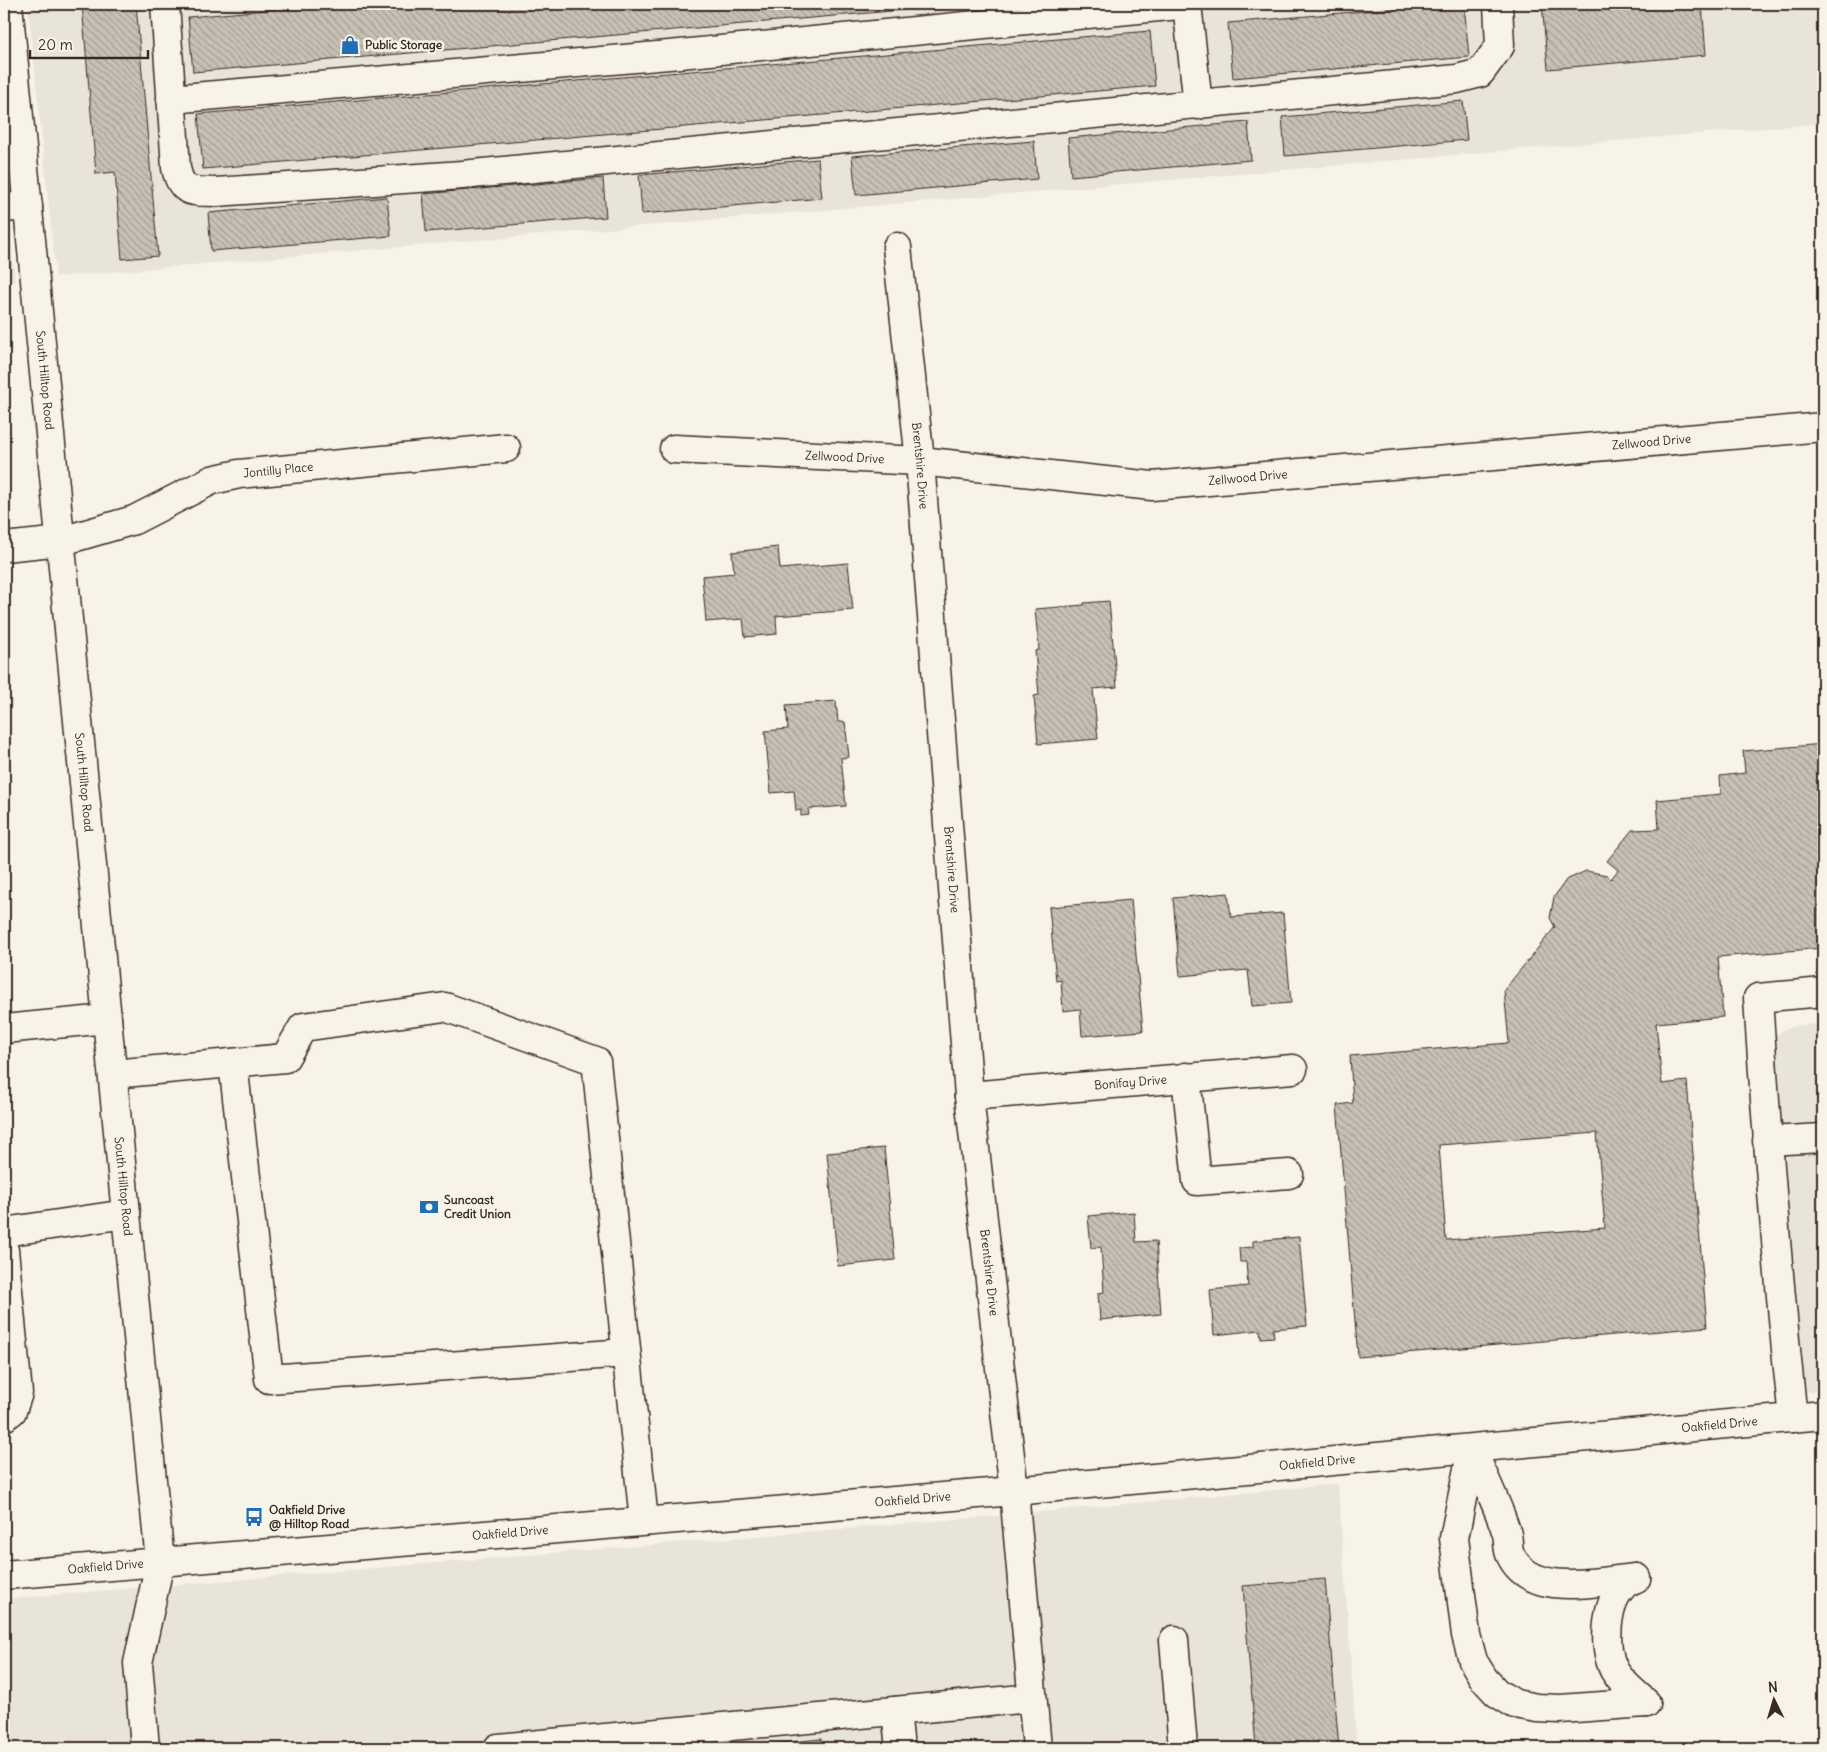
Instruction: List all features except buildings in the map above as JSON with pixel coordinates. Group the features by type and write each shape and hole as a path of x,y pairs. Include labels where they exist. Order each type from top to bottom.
{"street":[{"name":"South Hilltop Road","path":"8,4 16,207 62,541 160,1562 138,1663 145,1748"},
{"path":"165,4 178,181 190,191 216,192 462,175 1457,79 1480,73 1500,46 1498,4"},
{"path":"171,99 690,53 1188,4 1198,104"},
{"name":"Brentshire Drive","path":"897,247 920,461 969,1096 1014,1491 1036,1748"},
{"name":"Zellwood Drive","path":"674,449 920,461 1152,486 1823,427"},
{"name":"Jontilly Place","path":"4,547 62,541 134,520 212,480 238,474 506,448"},
{"path":"1793,1418 1767,1141 1758,998 1823,992"},
{"path":"113,1074 285,1058 303,1027 445,1007 596,1062 644,1522"},
{"path":"4,1029 107,1019"},
{"path":"233,1063 269,1379 626,1352"},
{"name":"Bonifay Drive","path":"969,1096 1293,1069"},
{"path":"1186,1077 1197,1181 1289,1174"},
{"path":"1767,1141 1823,1138"},
{"path":"4,1232 126,1214"},
{"path":"4,1250 18,1393 12,1412 4,1417"},
{"name":"Oakfield Drive","path":"4,1575 1014,1491 1823,1415"},
{"path":"1472,1449 1507,1532 1509,1552 1517,1566 1527,1575 1546,1583 1566,1584 1636,1578 1623,1585 1617,1594 1612,1609 1607,1642 1608,1655 1614,1670 1622,1681 1646,1703 1560,1709 1537,1708 1516,1704 1497,1693 1484,1679 1473,1661 1466,1635 1454,1538 1472,1449"},
{"path":"1174,1640 1183,1748"},
{"path":"498,1748 555,1746 1032,1698"},
{"path":"896,1711 900,1748"}],"shaded area":[{"path":"28,4 1823,4 1823,123 56,277"},
{"path":"4,163 15,281 4,282"},
{"path":"1823,1023 1823,1391 1801,1393 1766,1043 1783,1030 1795,1026"},
{"path":"1338,1484 1357,1748 4,1748 4,1599 996,1516"}],"place":[{"name":"Public Storage","path":"350,45"},
{"name":"Suncoast Credit Union","path":"429,1207"},
{"name":"Oakfield Drive @ Hilltop Road","path":"254,1517"}]}
